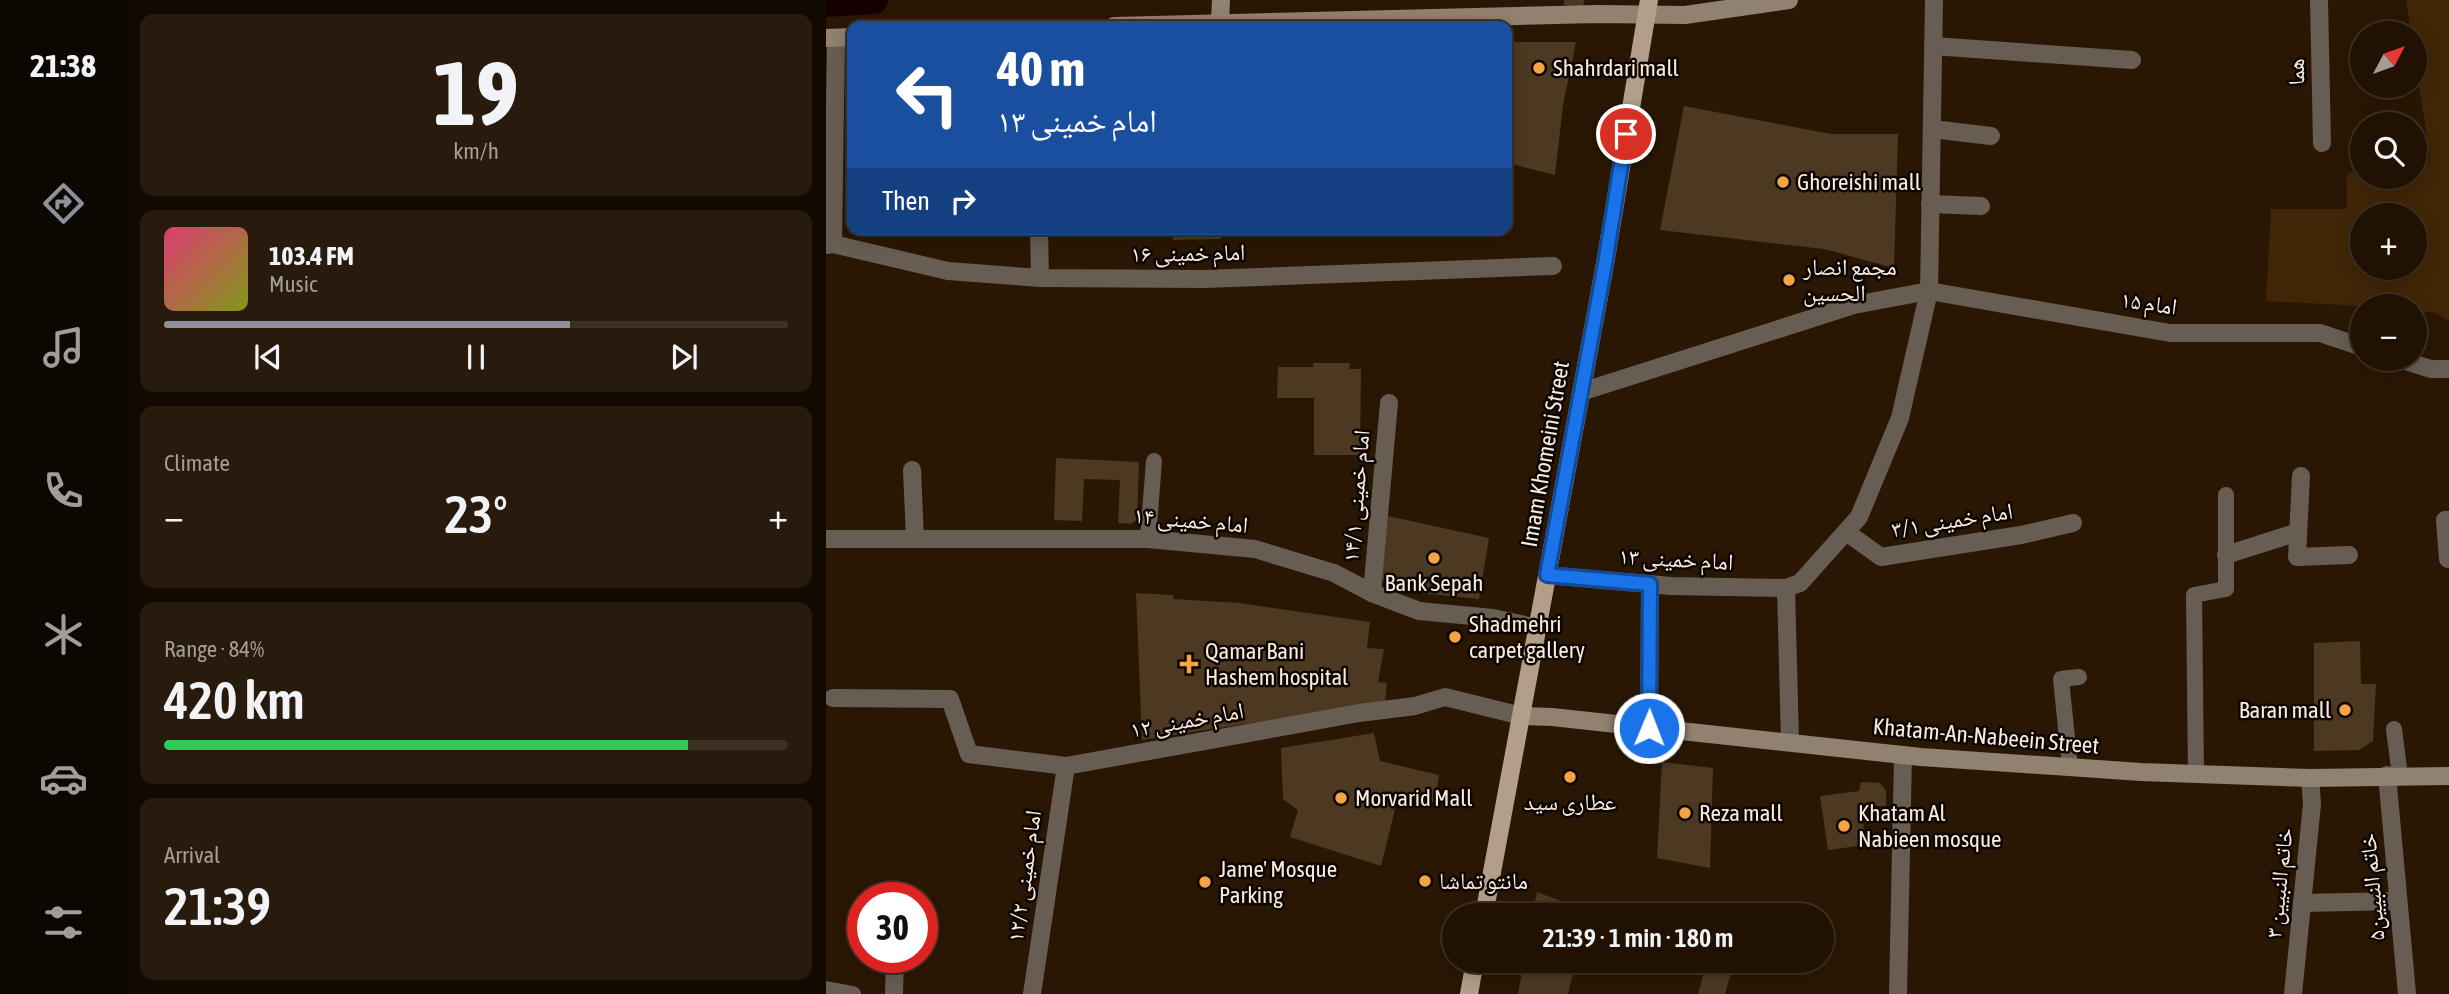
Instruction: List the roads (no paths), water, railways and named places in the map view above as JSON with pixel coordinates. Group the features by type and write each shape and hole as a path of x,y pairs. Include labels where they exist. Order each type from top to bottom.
{"main road":[{"name":"Imam Khomeini Street","path":"1486,903 1581,392 1648,7"},
{"path":"1469,994 1473,973"}],"street":[{"path":"1220,21 1221,0"},
{"path":"1355,21 1597,13 1648,7 1685,15 1789,0"},
{"path":"1790,743 1793,585 1859,517 1900,418 1929,291 1934,0"},
{"name":"هما","path":"2319,0 2322,143"},
{"path":"830,245 838,38"},
{"path":"1933,46 2132,60"},
{"path":"1932,128 1991,136"},
{"path":"1930,204 1981,206"},
{"path":"1039,235 1040,278"},
{"name":"امام خمینی ۱۶","path":"830,245 948,271 1040,278 1205,279 1553,266"},
{"name":"امام ۱۵","path":"1581,392 1854,304 1929,291 2170,333 2320,333 2350,343"},
{"path":"2427,368 2449,369"},
{"name":"امام خمینی ۱۴/۱","path":"1372,593 1390,403"},
{"path":"912,470 915,539"},
{"path":"2301,476 2297,558 2348,555"},
{"path":"2448,559 2445,520 2449,520"},
{"name":"امام خمینی ۳/۱","path":"1846,532 1881,556 2021,535 2073,523"},
{"path":"2226,555 2298,532"},
{"name":"امام خمینی ۱۴","path":"826,539 1148,539 1255,549 1334,573 1372,593 1419,611 1493,618 1538,628"},
{"name":"امام خمینی ۱۳","path":"1547,575 1650,584 1793,585"},
{"path":"1649,728 1650,584"},
{"name":"امام خمینی ۱۲","path":"833,698 950,699 968,754 1066,766 1359,713 1415,706 1445,697 1522,716"},
{"name":"Khatam-An-Nabeein Street","path":"1522,716 1903,755 2141,772 2311,778 2449,776"},
{"path":"1898,994 1903,755"},
{"name":"امام خمینی ۱۲/۲","path":"1031,994 1066,766"},
{"name":"خاتم النبیین۵","path":"2393,776 2398,901 2407,994"},
{"name":"خاتم النبیین ۳","path":"2293,994 2312,804 2311,778"},
{"path":"2302,903 2398,901"},
{"path":"894,994 895,973"}],"lane":[{"path":"1148,539 1154,461"},
{"path":"2196,774 2193,595 2227,589 2226,495"},
{"path":"2070,767 2061,679 2080,677"},
{"path":"2393,776 2394,729"},
{"path":"826,989 852,994"}],"waterway":[{"path":"826,3 874,0"}],"place":[{"name":"Shahrdari mall","path":"1539,68"},
{"name":"Ghoreishi mall","path":"1783,182"},
{"name":"مجمع انصار الحسین","path":"1789,280"},
{"name":"Bank Sepah","path":"1434,558"},
{"name":"Shadmehri carpet gallery","path":"1455,637"},
{"name":"Qamar Bani Hashem hospital","path":"1189,664"},
{"name":"Baran mall","path":"2345,710"},
{"name":"عطاری سید","path":"1570,777"},
{"name":"Morvarid Mall","path":"1341,798"},
{"name":"Reza mall","path":"1685,813"},
{"name":"Khatam Al Nabieen mosque","path":"1844,826"},
{"name":"مانتو تماشا","path":"1425,881"},
{"name":"Jame' Mosque Parking","path":"1205,882"}]}
